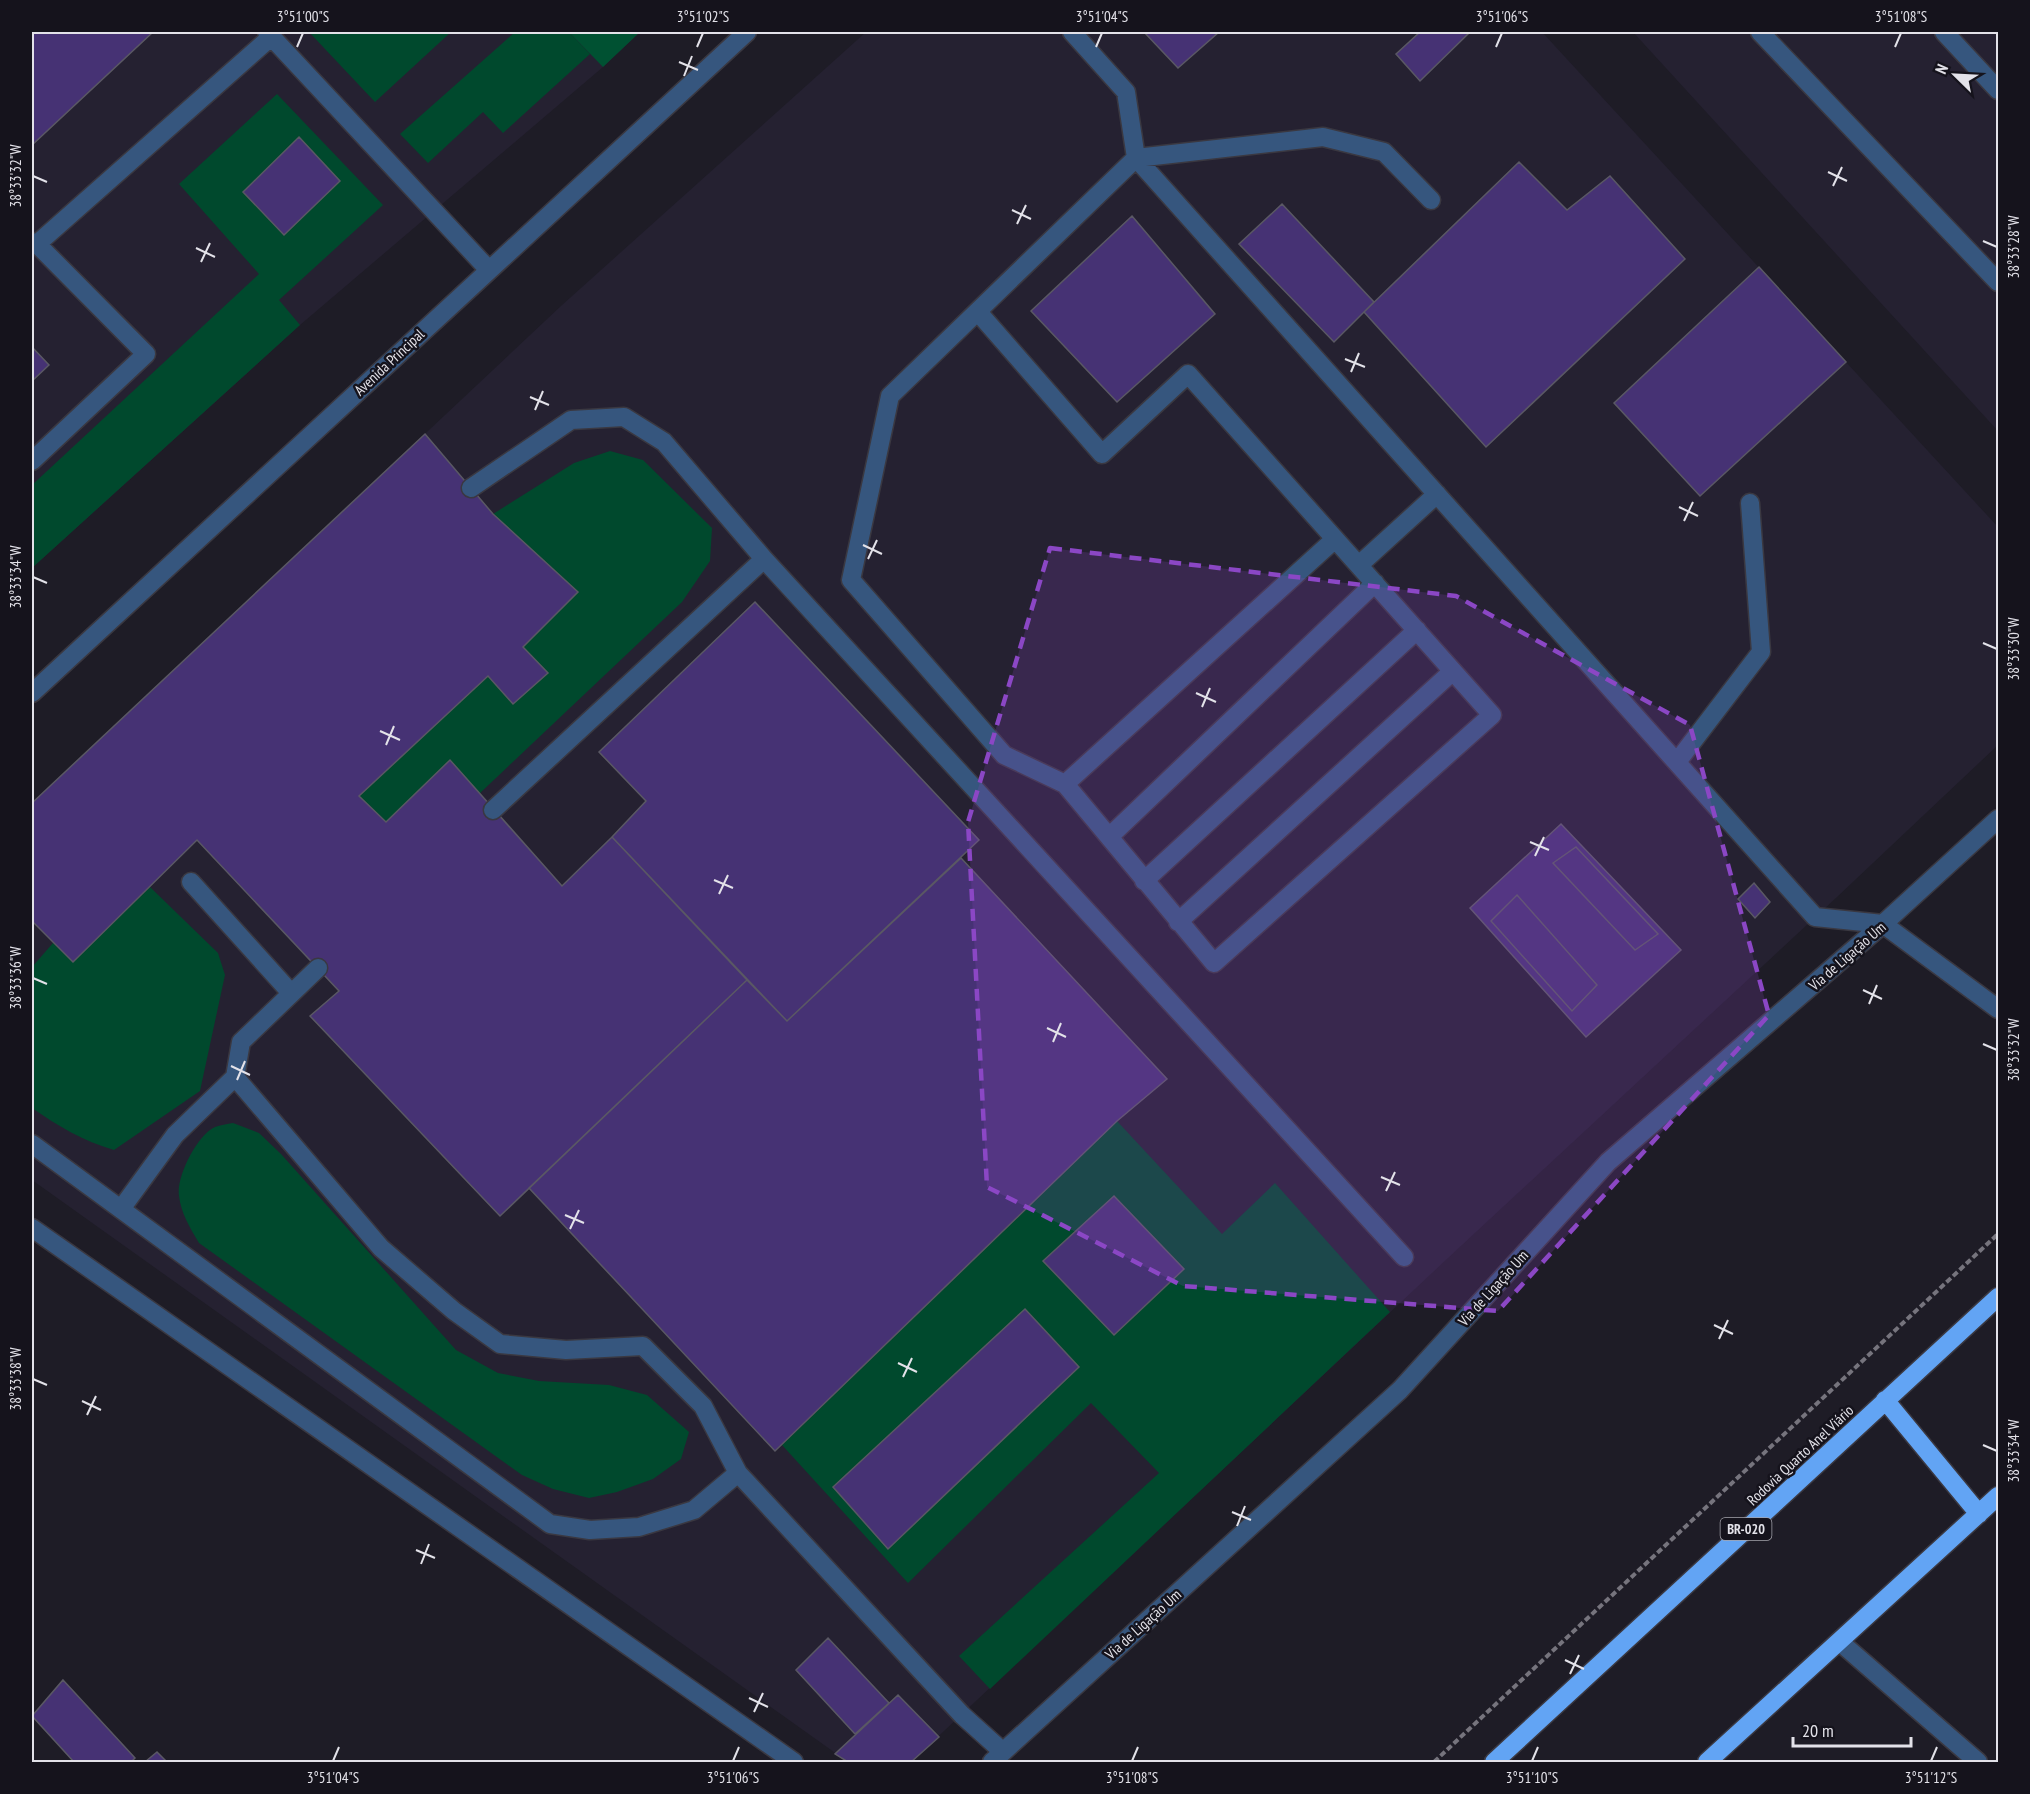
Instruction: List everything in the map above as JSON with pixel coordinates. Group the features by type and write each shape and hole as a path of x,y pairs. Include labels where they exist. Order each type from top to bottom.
{"highway":[{"name":"Rodovia Quarto Anel Viário","path":"1494,1762 1998,1297"},
{"path":"1885,1400 1979,1514"},
{"path":"1707,1762 1998,1496"}],"street":[{"name":"Avenida Principal","path":"33,689 747,32"},
{"path":"1072,32 1126,92 1136,158 1815,917 1883,924 1998,1009"},
{"path":"1760,32 1998,282"},
{"path":"1944,32 1998,90"},
{"path":"32,461 146,354 34,243 269,34 489,270"},
{"path":"978,312 1102,454 1188,374 1492,715 1214,963 1065,784 1004,755 851,580 890,396 1136,158 1323,137 1384,152 1431,200"},
{"path":"471,488 571,420 624,417 664,442 764,559 1404,1257"},
{"path":"1359,565 1437,494"},
{"path":"1677,762 1761,652 1750,503"},
{"path":"1065,784 1335,539"},
{"path":"493,810 764,559"},
{"path":"1109,837 1375,583"},
{"path":"1144,880 1417,630"},
{"path":"1178,922 1453,671"},
{"name":"Via de Ligação Um","path":"997,1757 1400,1390 1608,1162 1883,924 1998,819"},
{"path":"191,882 291,993"},
{"path":"121,1209 175,1135 235,1077 241,1042 318,968"},
{"path":"235,1077 381,1248 454,1311 500,1344 566,1350 643,1346 703,1406 738,1473 962,1715 997,1757"},
{"path":"32,1144 550,1524 590,1530 639,1527 694,1510 738,1473"},
{"path":"32,1228 794,1762"},
{"path":"1840,1642 1978,1762"}],"path":[{"path":"1434,1762 1998,1234"}],"highlighted area":[{"path":"1050,548 1456,596 1690,725 1769,1015 1498,1311 1183,1286 987,1187 968,822"}],"shaded area":[{"path":"32,32 640,32 603,67 300,325 32,568"},
{"path":"866,32 1542,32 1998,527 1998,745 911,1762 848,1762 32,1180 32,803 561,306"},
{"path":"1633,32 1998,32 1998,431"}],"green space":[{"path":"309,32 451,32 375,102"},
{"path":"515,32 569,32 590,54 503,133 483,112 428,163 400,134"},
{"path":"569,32 640,32 603,67"},
{"path":"277,94 383,205 279,300 300,325 32,568 32,485 259,274 179,184"},
{"path":"610,451 643,460 712,528 710,561 682,602 479,794 386,822 359,796 488,676 513,703 523,647 578,592 493,514 574,463"},
{"path":"150,887 218,953 225,975 200,1091 114,1150 71,1132 32,1108 32,967 53,943 73,962"},
{"path":"1117,1121 1222,1234 1275,1183 1390,1312 990,1689 959,1656 1159,1473 1091,1403 908,1583 782,1445"},
{"path":"233,1123 259,1133 281,1154 456,1350 498,1373 539,1381 609,1385 647,1395 689,1432 681,1459 653,1479 617,1492 589,1498 553,1489 522,1475 199,1243 182,1208 179,1196 181,1178 189,1157 201,1138 215,1127"}],"building":[{"path":"32,32 153,32 32,145"},
{"path":"1144,32 1219,32 1178,68"},
{"path":"1144,32 1219,32 1178,68"},
{"path":"1420,32 1470,32 1420,81 1396,54"},
{"path":"299,137 340,181 284,235 243,192"},
{"path":"1519,162 1567,210 1610,176 1685,259 1486,447 1364,312"},
{"path":"1282,204 1374,302 1334,342 1239,244"},
{"path":"1132,216 1215,314 1117,402 1031,311"},
{"path":"1759,267 1846,362 1700,496 1614,403"},
{"path":"32,347 49,365 32,381"},
{"path":"425,434 493,514 578,592 523,647 548,673 513,704 488,676 359,796 386,822 450,760 562,886 612,837 747,980 500,1216 310,1016 339,991 197,840 73,962 32,921 32,803"},
{"path":"755,602 979,840 787,1021 612,837 646,801 599,752"},
{"path":"1561,824 1681,950 1586,1037 1470,908"},
{"path":"1576,847 1658,934 1635,950 1553,863"},
{"path":"961,858 1167,1079 1117,1121 775,1451 529,1188 747,980 787,1021"},
{"path":"1754,883 1770,902 1755,918 1738,899"},
{"path":"1517,895 1597,985 1572,1011 1491,921"},
{"path":"1114,1196 1184,1269 1114,1335 1043,1261"},
{"path":"1025,1309 1079,1367 888,1549 833,1487"},
{"path":"828,1638 889,1703 855,1734 796,1670"},
{"path":"63,1680 135,1758 131,1762 74,1762 32,1716"},
{"path":"898,1695 939,1737 911,1762 848,1762 835,1754"},
{"path":"157,1752 167,1762 145,1762"}]}
